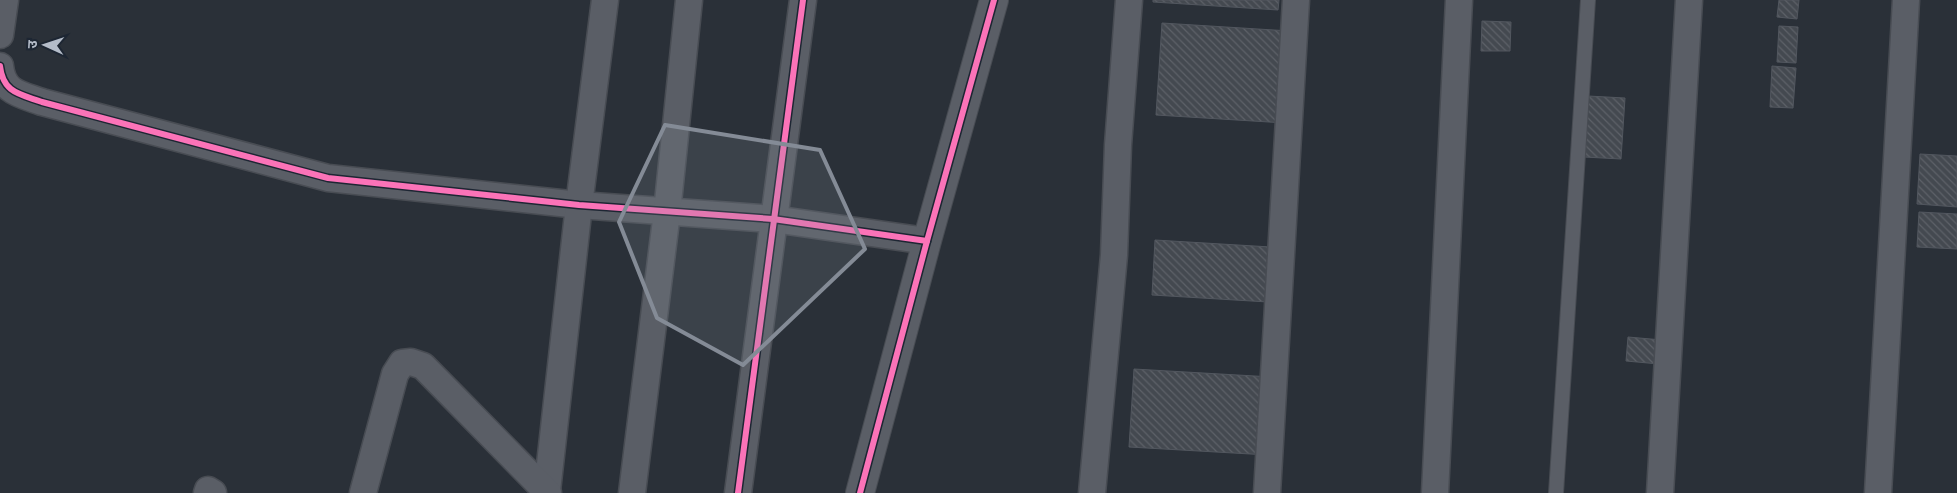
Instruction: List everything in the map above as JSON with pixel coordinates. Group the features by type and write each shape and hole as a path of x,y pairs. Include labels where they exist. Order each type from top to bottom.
{"street":[{"path":"0,35 5,0"},
{"path":"548,492 579,205 606,0"},
{"path":"632,493 667,212 689,0"},
{"path":"738,493 803,0"},
{"path":"860,493 926,241 994,0"},
{"path":"1092,493 1114,255 1118,145 1129,0"},
{"path":"1267,493 1296,0"},
{"path":"1435,493 1459,0"},
{"path":"1660,493 1689,0"},
{"path":"1878,493 1906,0"},
{"path":"0,75 12,92 42,102 328,178 579,205 773,219 926,241"},
{"path":"363,493 395,374 402,363 411,362 423,366 548,492"},
{"path":"207,493 208,490 213,493"}],"lane":[{"path":"1556,493 1588,0"}],"highlighted area":[{"path":"665,125 820,150 865,249 743,365 657,318 619,222"}],"building":[{"path":"1153,0 1279,0 1278,10 1153,2"},
{"path":"1779,0 1799,0 1797,19 1777,17"},
{"path":"1482,21 1511,22 1510,51 1481,51"},
{"path":"1162,23 1290,31 1285,123 1156,115"},
{"path":"1779,26 1798,27 1796,63 1777,62"},
{"path":"1772,66 1796,68 1793,108 1770,107"},
{"path":"1588,96 1625,98 1621,159 1584,157"},
{"path":"1920,154 1957,156 1957,207 1917,204"},
{"path":"1919,212 1957,214 1957,249 1917,247"},
{"path":"1155,240 1271,247 1268,302 1152,295"},
{"path":"1628,337 1662,340 1659,364 1626,361"},
{"path":"1134,369 1272,377 1268,455 1129,447"}],"cycle path":[{"path":"738,493 803,0"},
{"path":"860,493 994,0"},
{"path":"0,66 2,75 9,87 27,97 328,178 579,205 773,219 927,241"}]}
